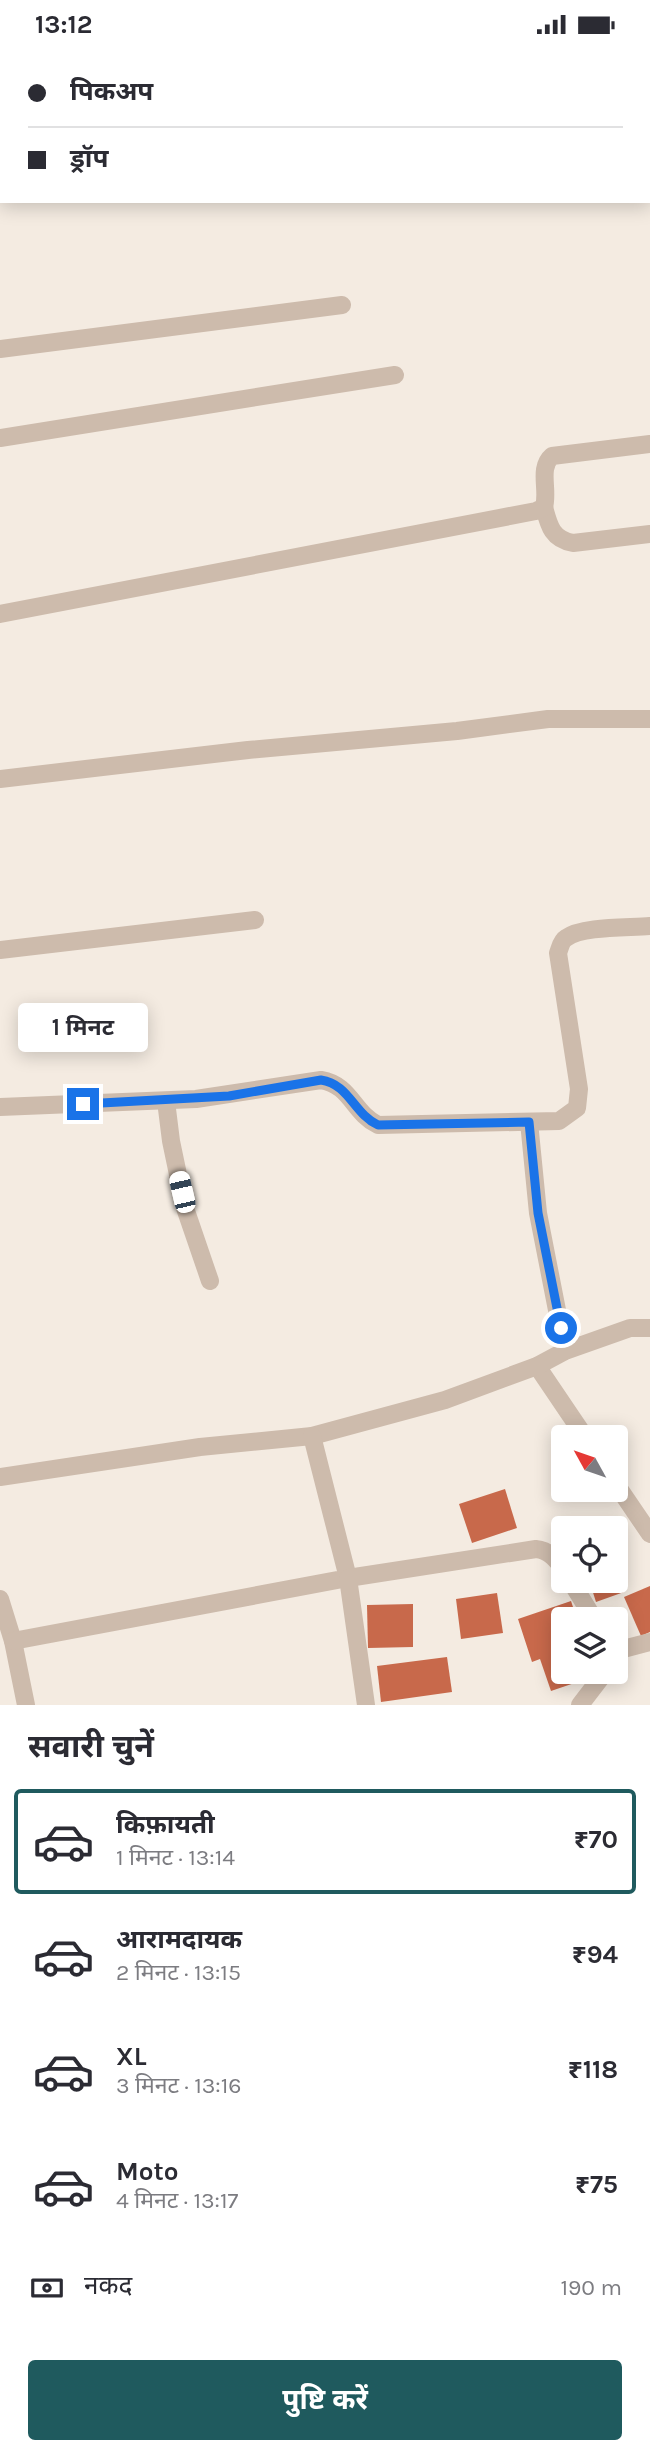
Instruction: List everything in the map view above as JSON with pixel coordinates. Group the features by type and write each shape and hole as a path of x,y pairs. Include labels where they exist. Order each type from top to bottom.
{"street":[{"path":"0,349 342,306"},
{"path":"0,438 395,375"},
{"path":"650,444 552,456 544,470 544,507 550,529 563,541 573,543 650,534"},
{"path":"0,614 536,512 544,507"},
{"path":"0,779 548,719 650,719"},
{"path":"0,950 255,920"},
{"path":"0,1107 229,1096 321,1080 343,1089 362,1114 378,1125 559,1121 576,1108 579,1089 558,953 561,944 565,938 585,931 650,926"},
{"path":"166,1101 185,1208 210,1281"},
{"path":"529,1122 538,1213 565,1351"},
{"path":"0,1477 200,1447 312,1436 444,1400 537,1366 565,1351 630,1328 649,1327"},
{"path":"537,1366 576,1425"},
{"path":"312,1436 348,1578 366,1705"},
{"path":"628,1501 650,1534"},
{"path":"13,1641 348,1578 536,1549 551,1556"},
{"path":"0,1599 13,1641 26,1705"},
{"path":"628,1649 650,1642"},
{"path":"580,1705 596,1684"}],"building":[{"path":"505,1489 517,1528 472,1543 459,1504"},
{"path":"650,1586 650,1632 641,1636 624,1597"},
{"path":"497,1593 503,1633 461,1639 456,1599"},
{"path":"593,1593 621,1593 596,1602"},
{"path":"571,1601 573,1607 553,1607"},
{"path":"413,1604 413,1647 368,1648 367,1605"},
{"path":"551,1608 551,1684 572,1684 551,1691 540,1659 532,1662 518,1619"},
{"path":"447,1657 452,1692 381,1702 377,1666"}],"route":[{"path":"83,1104 229,1096 321,1080 337,1084 362,1114 378,1125 529,1122 538,1213 561,1328"}]}
